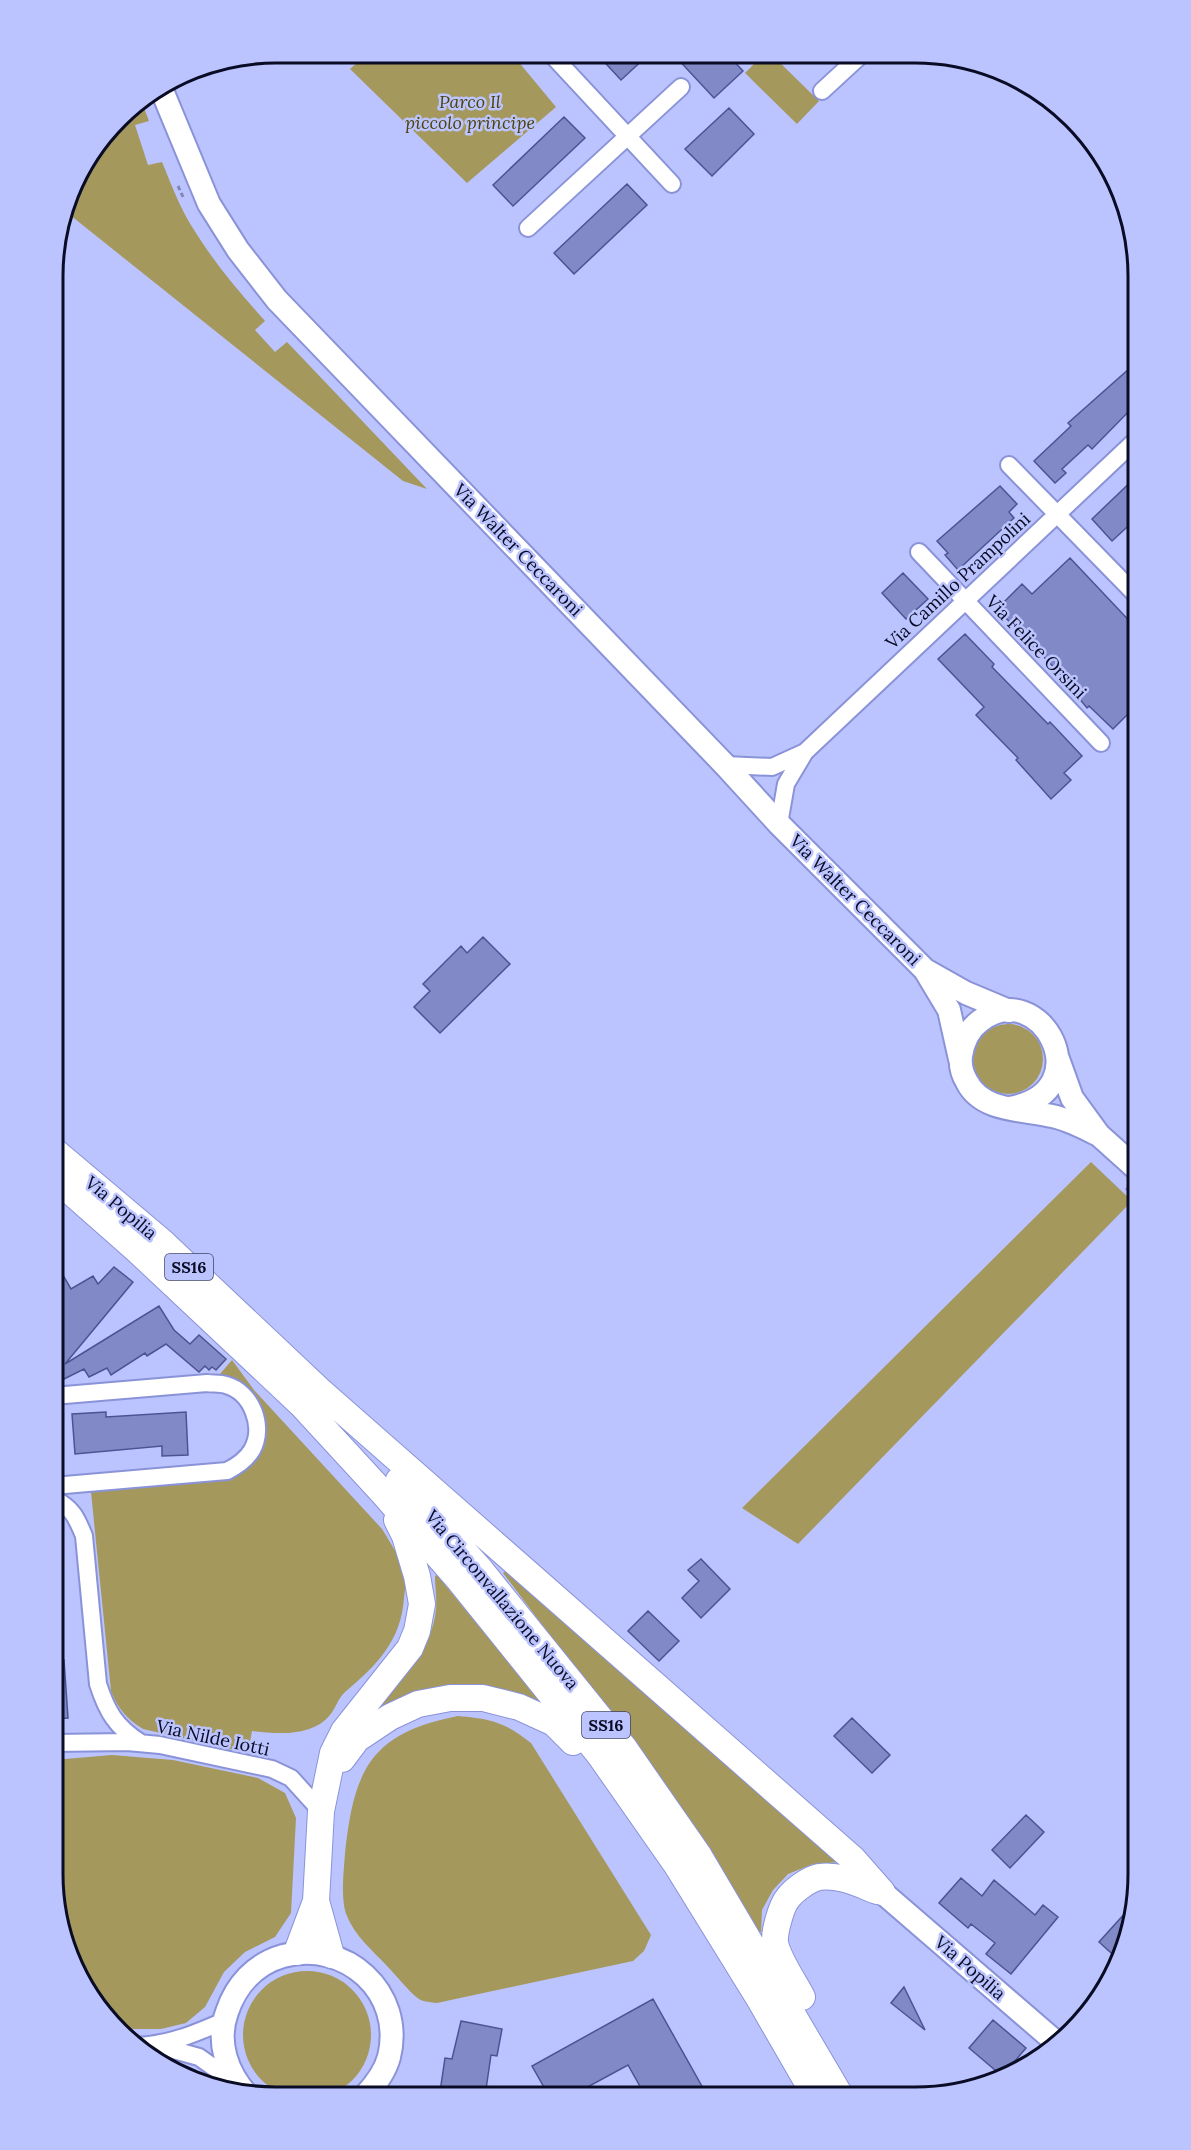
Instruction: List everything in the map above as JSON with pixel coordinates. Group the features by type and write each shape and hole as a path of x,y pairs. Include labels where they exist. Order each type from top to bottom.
{"main road":[{"name":"Via Popilia","path":"63,1158 162,1242 310,1398"},
{"name":"Via Popilia","path":"63,1185 310,1398"},
{"name":"Via Circonvallazione Nuova","path":"310,1398 383,1493 460,1581 599,1754 676,1864 760,2000 810,2087"},
{"name":"Via Circonvallazione Nuova","path":"310,1398 478,1567 624,1748 699,1856 835,2087"},
{"path":"310,1398 852,1859 882,1893"},
{"path":"297,1952 316,1901 321,1811 333,1753 344,1731 410,1648 417,1630 422,1604 417,1576 405,1536 383,1493"},
{"path":"329,1776 357,1739 390,1717 418,1704 450,1698 483,1698 501,1702 519,1707 554,1723 578,1747 676,1864"},
{"path":"846,2087 835,2058 785,1966 775,1942 779,1917 787,1899 818,1877 844,1878 882,1893"},
{"path":"316,1901 331,1955"}],"street":[{"path":"559,63 672,184"},
{"path":"822,91 852,63"},
{"path":"528,228 681,87"},
{"name":"Via Walter Ceccaroni","path":"164,95 209,204 238,250 277,300 725,765 779,824 925,970 949,1010 963,1074 970,1088 980,1099 987,1102 1055,1116 1099,1135"},
{"name":"Via Camillo Prampolini","path":"779,824 786,784 805,752 1128,447"},
{"path":"1009,465 1128,587"},
{"name":"Via Felice Orsini","path":"919,552 1101,743"},
{"name":"Via Camillo Prampolini","path":"725,765 772,767 805,752"},
{"name":"Via Walter Ceccaroni","path":"925,970 966,993 1009,1011 1024,1013 1043,1026 1055,1044 1072,1098 1099,1135"},
{"path":"960,1059 963,1044 970,1031 980,1020 994,1013 1009,1011"},
{"path":"1009,1108 1038,1099 1048,1088 1055,1074 1058,1059"},
{"path":"1099,1135 1128,1161"},
{"path":"63,1395 207,1383 226,1385 241,1393 252,1406 256,1419 256,1437 252,1450 241,1463 227,1471 63,1485"},
{"name":"Via Nilde Iotti","path":"63,1503 76,1516 84,1536 98,1684 110,1715 125,1733 142,1743 272,1769 291,1778 321,1811"},
{"path":"63,1743 142,1743"},
{"name":"Via Popilia","path":"882,1893 1051,2038"},
{"path":"239,2084 227,2065 223,2043 224,2021 232,1996 249,1974 271,1959 297,1952 314,1952 331,1955 355,1966 374,1984 386,2007 392,2032 389,2058 373,2087"},
{"path":"150,2045 191,2036 224,2021"},
{"path":"158,2045 199,2057 234,2083"}],"green space":[{"name":"Parco Il piccolo principe","path":"357,63 519,63 556,107 467,183 350,69"},
{"path":"755,63 780,63 819,101 797,124 745,73"},
{"path":"144,109 149,121 135,125 148,165 162,162 181,207 196,233 265,321 255,330 275,352 287,342 427,489 403,481 71,216 85,182 107,146 125,125"},
{"path":"1015,1024 1028,1030 1037,1039 1041,1045 1043,1059 1041,1073 1033,1084 1022,1092 1001,1094 983,1084 975,1073 973,1052 983,1034 994,1026"},
{"path":"1091,1162 1128,1197 1128,1205 798,1544 742,1508"},
{"path":"232,1360 254,1390 382,1529 405,1575 405,1592 398,1627 377,1662 343,1694 323,1722 304,1731 272,1733 252,1731 248,1753 143,1729 120,1708 111,1691 91,1492 219,1480 239,1472 261,1446 266,1432 257,1399 244,1384 220,1374"},
{"path":"507,1570 841,1862 813,1864 788,1874 773,1890 762,1910 761,1932 757,1933 633,1745 503,1573"},
{"path":"437,1575 540,1701 537,1704 491,1687 455,1684 427,1689 375,1713 371,1709 412,1665 428,1639 436,1609 435,1576"},
{"path":"458,1716 497,1723 513,1730 531,1743 651,1935 644,1951 633,1961 437,2003 423,2001 415,1996 355,1930 345,1909 343,1876 349,1824 354,1799 362,1777 372,1759 386,1745 405,1733 429,1723"},
{"path":"112,1755 173,1760 258,1778 285,1793 296,1818 291,1913 275,1937 245,1952 224,1972 205,2007 186,2023 161,2029 130,2029 107,2004 79,1956 70,1929 63,1888 63,1759"},
{"path":"294,1972 320,1972 343,1982 360,1999 370,2022 370,2048 366,2060 360,2071 344,2087 270,2087 254,2071 244,2048 244,2022 254,1999 271,1982"}],"building":[{"path":"605,63 639,63 621,80"},
{"path":"681,63 736,63 743,71 714,98"},
{"path":"729,108 754,134 712,176 685,149"},
{"path":"564,117 585,138 513,206 493,185"},
{"path":"627,184 647,205 574,274 554,253"},
{"path":"1128,370 1128,412 1092,449 1088,445 1062,469 1066,473 1055,483 1034,461 1071,426 1068,423"},
{"path":"1128,485 1128,526 1112,541 1092,519"},
{"path":"1000,486 1017,504 1009,512 1014,518 958,570 945,555 948,553 937,541"},
{"path":"1070,558 1128,619 1128,714 1113,729 1089,706 1087,708 1078,697 1080,694 997,609 1022,584 1032,594"},
{"path":"903,573 928,599 906,619 882,593"},
{"path":"965,634 994,664 992,667 1082,756 1064,773 1071,780 1051,799 1016,760 1018,758 976,715 984,707 938,659"},
{"path":"483,937 510,964 440,1033 414,1007 430,991 423,984 461,946 467,953"},
{"path":"114,1267 133,1282 65,1364 159,1306 174,1330 190,1344 199,1335 226,1359 216,1370 212,1367 209,1370 205,1366 199,1372 166,1344 147,1356 145,1353 111,1375 107,1368 89,1377 84,1369 63,1380 63,1275 71,1289 93,1276 98,1284"},
{"path":"106,1412 106,1417 186,1412 188,1455 162,1456 162,1446 75,1454 72,1414"},
{"path":"701,1559 730,1589 701,1618 682,1598 699,1581 688,1570"},
{"path":"648,1611 679,1641 659,1661 628,1631"},
{"path":"63,1660 68,1718 63,1718"},
{"path":"852,1718 890,1755 872,1773 834,1736"},
{"path":"1026,1815 1044,1832 1010,1868 992,1850"},
{"path":"961,1878 982,1896 994,1880 1035,1915 1043,1905 1058,1917 1011,1974 986,1954 995,1943 971,1924 968,1928 939,1903"},
{"path":"1124,1914 1113,1954 1099,1942"},
{"path":"904,1987 925,2030 891,2003"},
{"path":"653,1999 702,2087 640,2087 628,2065 588,2087 544,2087 532,2066"},
{"path":"993,2020 1026,2048 1014,2063 996,2071 969,2048"},
{"path":"461,2021 502,2029 497,2056 491,2055 486,2087 441,2087 445,2058 452,2059"}]}
